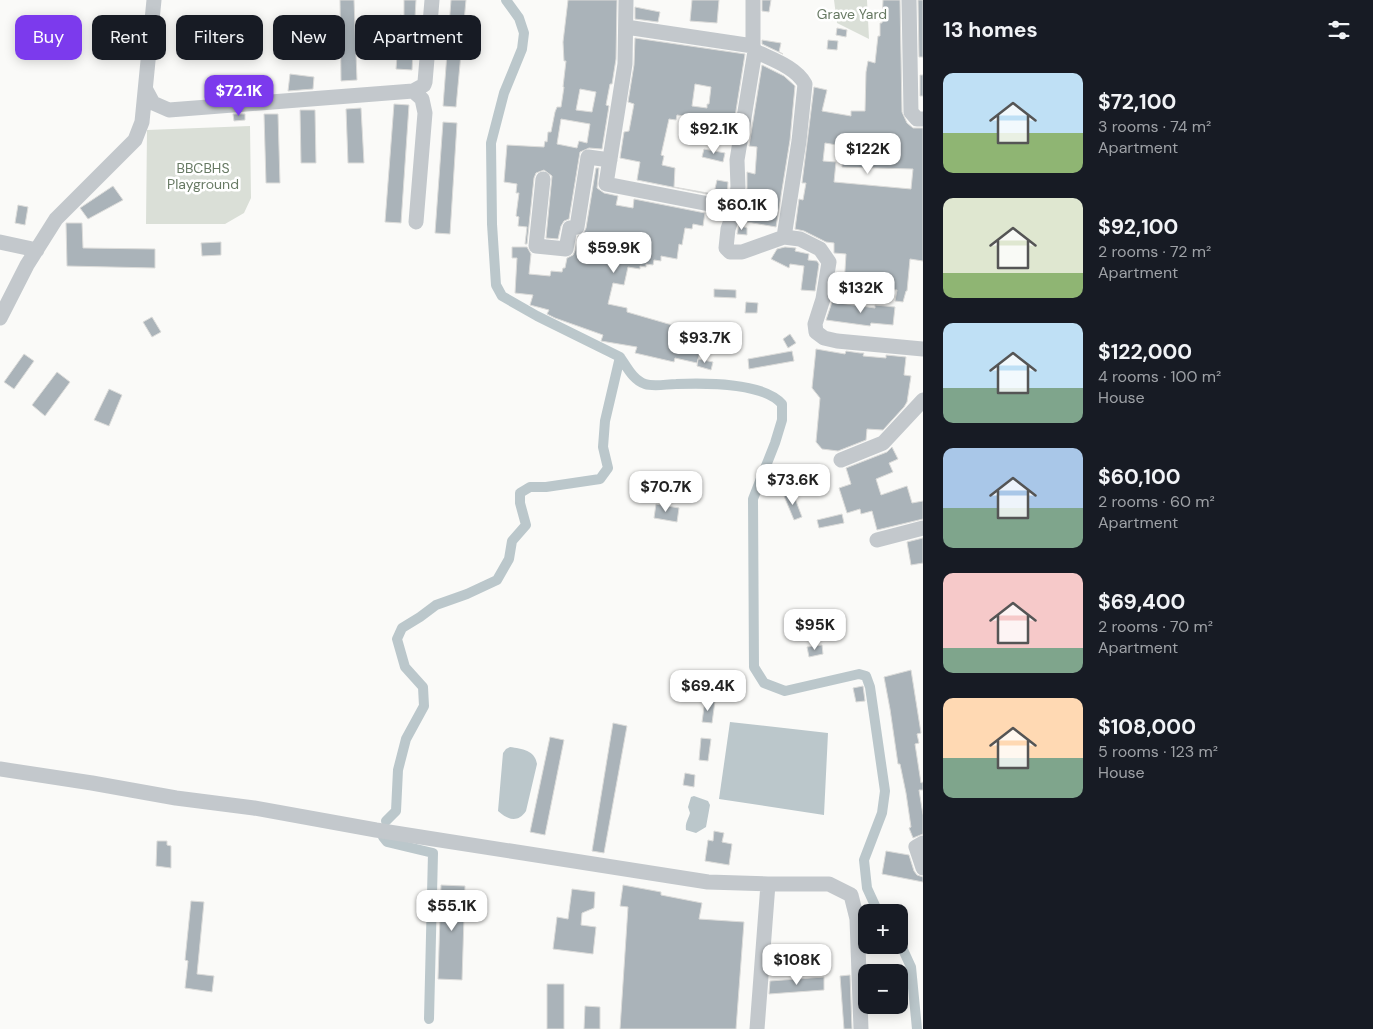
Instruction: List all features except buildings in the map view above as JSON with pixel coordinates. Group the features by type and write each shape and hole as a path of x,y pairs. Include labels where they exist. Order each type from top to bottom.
{"street":[{"path":"0,318 56,219 135,140 142,122 154,0"},
{"path":"146,90 153,103 169,110 413,91 426,82 432,0"},
{"path":"626,0 625,64 607,184 735,209"},
{"path":"754,0 754,48 738,160 738,187 735,209 728,230 726,248 730,252 742,252 784,237 800,238 820,249 829,262 823,299 815,324 816,332 824,338 837,340 923,348"},
{"path":"910,0 911,112 917,119 923,119"},
{"path":"626,27 754,48 788,68 803,80 805,84 799,141 784,237"},
{"path":"413,91 422,99 425,113 416,222"},
{"path":"543,179 536,246 566,250 570,228 577,227 588,157 610,160"},
{"path":"0,242 37,250"},
{"path":"841,460 883,443 923,400"},
{"path":"877,540 923,528"},
{"path":"0,769 699,880 768,884 829,884 851,895 857,918 861,1029"},
{"path":"923,843 916,847 923,868"},
{"path":"757,1029 768,884"}],"green space":[{"name":"Grave Yard","path":"834,0 867,0 869,39 837,23"},
{"name":"BBCBHS Playground","path":"250,126 251,198 244,213 225,224 146,224 147,130"}],"shaded area":[{"path":"730,722 828,733 824,815 719,799"},
{"path":"510,747 531,753 536,759 537,764 526,811 516,819 509,818 498,811 503,753"},
{"path":"694,796 708,801 710,805 706,827 696,833 686,830 686,823 690,813 688,807 691,797"}],"waterway":[{"path":"386,821 396,811 398,770 406,739 424,706 423,687 405,667 397,639 402,628 436,605 467,594 497,580 509,559 512,541 526,525 520,503 520,493 530,487 546,487 600,479 608,468 603,447 605,421 620,357 537,316 502,296 496,285 492,224 491,143 504,93 522,49 524,33 519,18 506,0"},
{"path":"620,357 634,376 645,384 732,385 761,391 782,404 782,420 775,443 753,499 754,667 764,683 785,691 859,674 866,676 870,687 885,791 882,813 864,860 867,888 874,904"},
{"path":"383,837 387,842 433,853 429,1019"},
{"path":"905,954 911,967 917,1029"}]}
